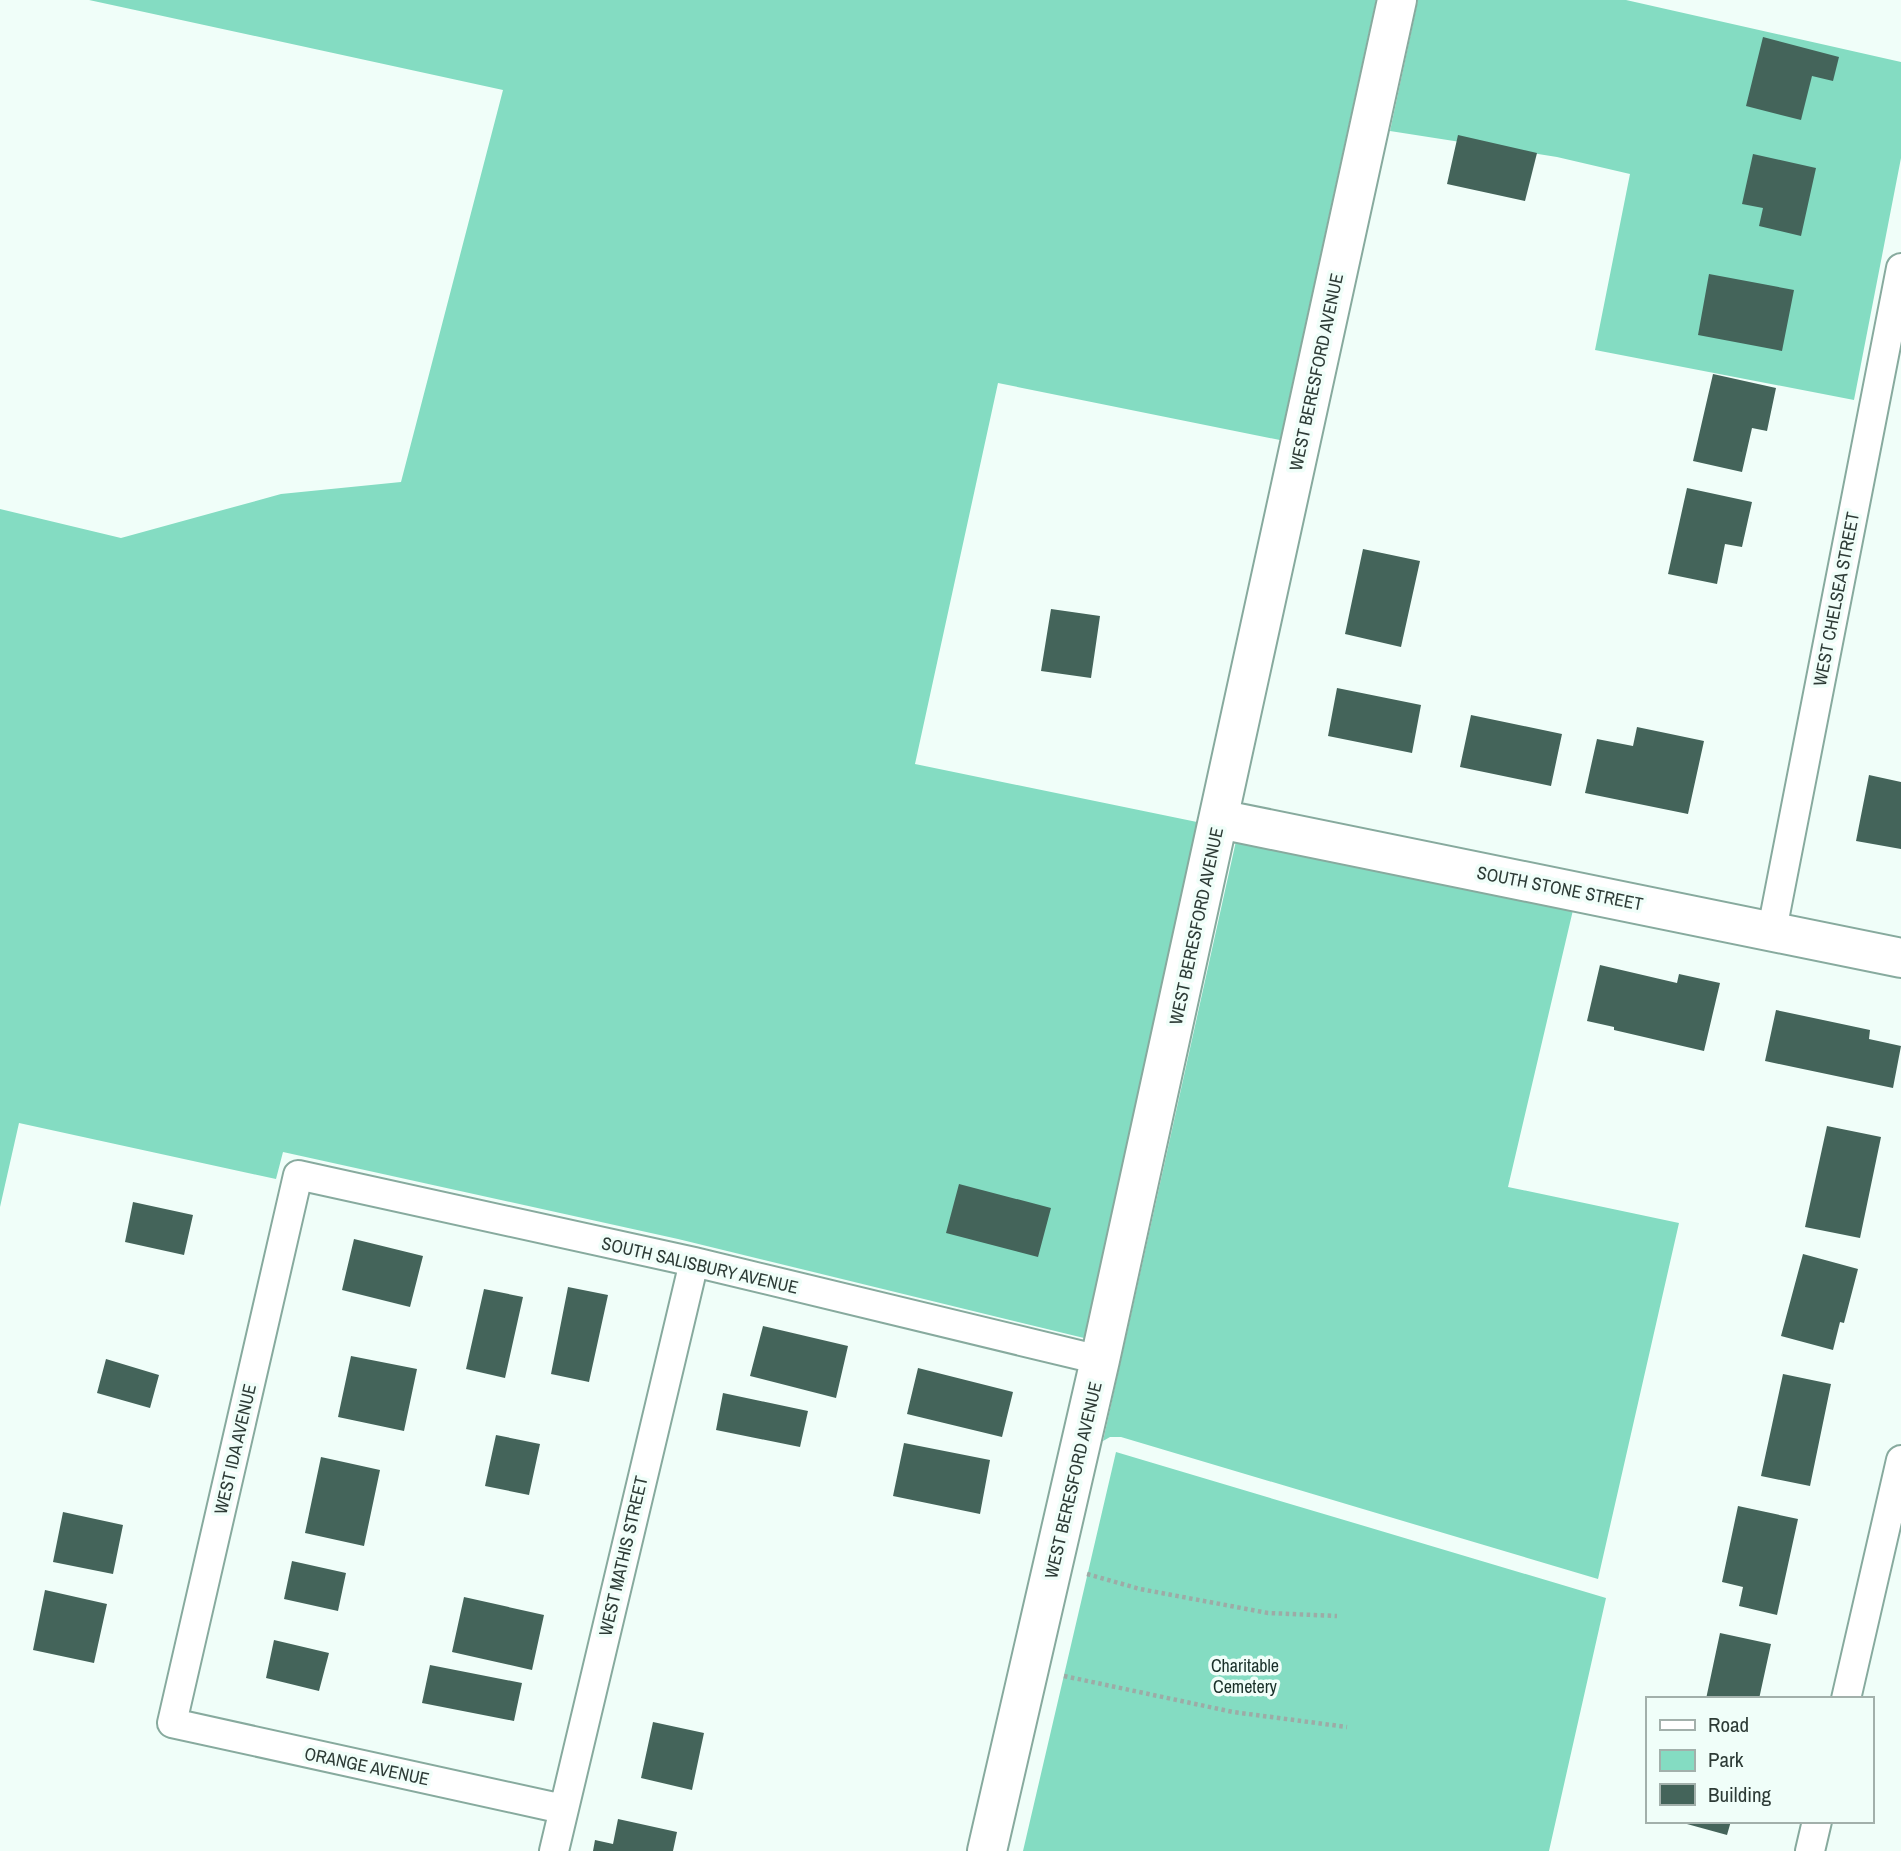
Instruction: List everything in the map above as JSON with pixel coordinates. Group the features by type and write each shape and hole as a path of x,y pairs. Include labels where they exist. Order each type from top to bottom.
{"street":[{"name":"WEST BERESFORD AVENUE","path":"987,1851 1100,1360 1397,0"},
{"name":"WEST CHELSEA STREET","path":"1772,930 1901,268"},
{"name":"SOUTH STONE STREET","path":"1219,819 1901,958"},
{"name":"SOUTH SALISBURY AVENUE","path":"299,1175 694,1262 1100,1360"},
{"name":"WEST IDA AVENUE","path":"172,1723 299,1175"},
{"name":"WEST MATHIS STREET","path":"554,1851 694,1262"},
{"path":"1846,1697 1901,1460"},
{"name":"ORANGE AVENUE","path":"172,1723 563,1808"},
{"path":"1810,1851 1817,1823"}],"path":[{"path":"1053,1565 1140,1589 1268,1614 1337,1616"},
{"path":"1029,1667 1109,1687 1233,1712 1348,1727"}],"green space":[{"path":"89,0 1376,0 1280,440 998,383 915,764 1197,822 1084,1338 678,1239 283,1152 276,1179 19,1123 0,1207 0,509 121,538 281,494 401,482 503,90"},
{"path":"1418,0 1626,0 1901,62 1901,158 1854,400 1595,350 1630,174 1557,157 1390,131"},
{"path":"1236,841 1573,910 1508,1187 1679,1223 1598,1579 1121,1437 1110,1437 1103,1441"},
{"name":"Charitable Cemetery","path":"1116,1452 1606,1598 1549,1851 1023,1851"}],"building":[{"path":"1763,37 1839,57 1833,81 1812,76 1801,120 1746,106"},
{"path":"1458,135 1537,153 1525,201 1447,184"},
{"path":"1753,154 1816,168 1801,236 1759,226 1763,208 1742,204"},
{"path":"1709,274 1794,290 1782,351 1698,335"},
{"path":"1713,374 1776,388 1767,431 1752,428 1742,472 1693,461"},
{"path":"1687,488 1752,502 1742,547 1725,544 1717,584 1668,574"},
{"path":"1363,549 1420,561 1401,647 1345,634"},
{"path":"1051,609 1100,616 1091,678 1041,671"},
{"path":"1337,688 1421,705 1412,753 1328,736"},
{"path":"1471,715 1562,734 1551,786 1460,767"},
{"path":"1637,727 1704,741 1688,814 1585,793 1597,739 1633,746"},
{"path":"1869,775 1901,782 1901,849 1856,841"},
{"path":"1600,965 1677,983 1679,974 1720,983 1704,1051 1587,1021"},
{"path":"1776,1010 1870,1030 1869,1039 1901,1046 1893,1088 1765,1061"},
{"path":"1827,1126 1881,1137 1860,1238 1805,1227"},
{"path":"959,1184 1051,1208 1038,1257 946,1233"},
{"path":"133,1202 193,1215 184,1255 125,1242"},
{"path":"354,1239 423,1256 410,1307 342,1290"},
{"path":"1803,1254 1858,1269 1844,1323 1840,1322 1833,1350 1781,1336"},
{"path":"568,1287 608,1295 589,1382 551,1374"},
{"path":"484,1289 523,1297 505,1378 466,1369"},
{"path":"763,1326 848,1346 836,1398 750,1376"},
{"path":"351,1356 417,1369 404,1431 338,1417"},
{"path":"106,1359 159,1375 150,1408 97,1393"},
{"path":"918,1368 1013,1392 1002,1437 907,1414"},
{"path":"1783,1374 1831,1384 1810,1486 1761,1476"},
{"path":"723,1393 808,1411 800,1447 716,1430"},
{"path":"496,1435 540,1444 529,1495 485,1486"},
{"path":"904,1443 990,1460 980,1514 893,1496"},
{"path":"321,1457 380,1470 364,1546 305,1533"},
{"path":"1738,1506 1798,1519 1777,1615 1739,1606 1743,1587 1722,1582"},
{"path":"63,1512 123,1525 113,1574 53,1562"},
{"path":"292,1561 346,1573 338,1611 284,1599"},
{"path":"45,1590 107,1604 94,1663 33,1650"},
{"path":"464,1597 544,1615 532,1670 452,1652"},
{"path":"1720,1633 1771,1644 1759,1697 1706,1697"},
{"path":"274,1640 329,1653 319,1691 266,1678"},
{"path":"430,1665 522,1683 514,1721 422,1703"},
{"path":"653,1722 704,1733 692,1790 641,1778"},
{"path":"618,1819 677,1832 673,1851 593,1851 595,1840 613,1844"},
{"path":"1683,1823 1730,1823 1727,1835"}]}
